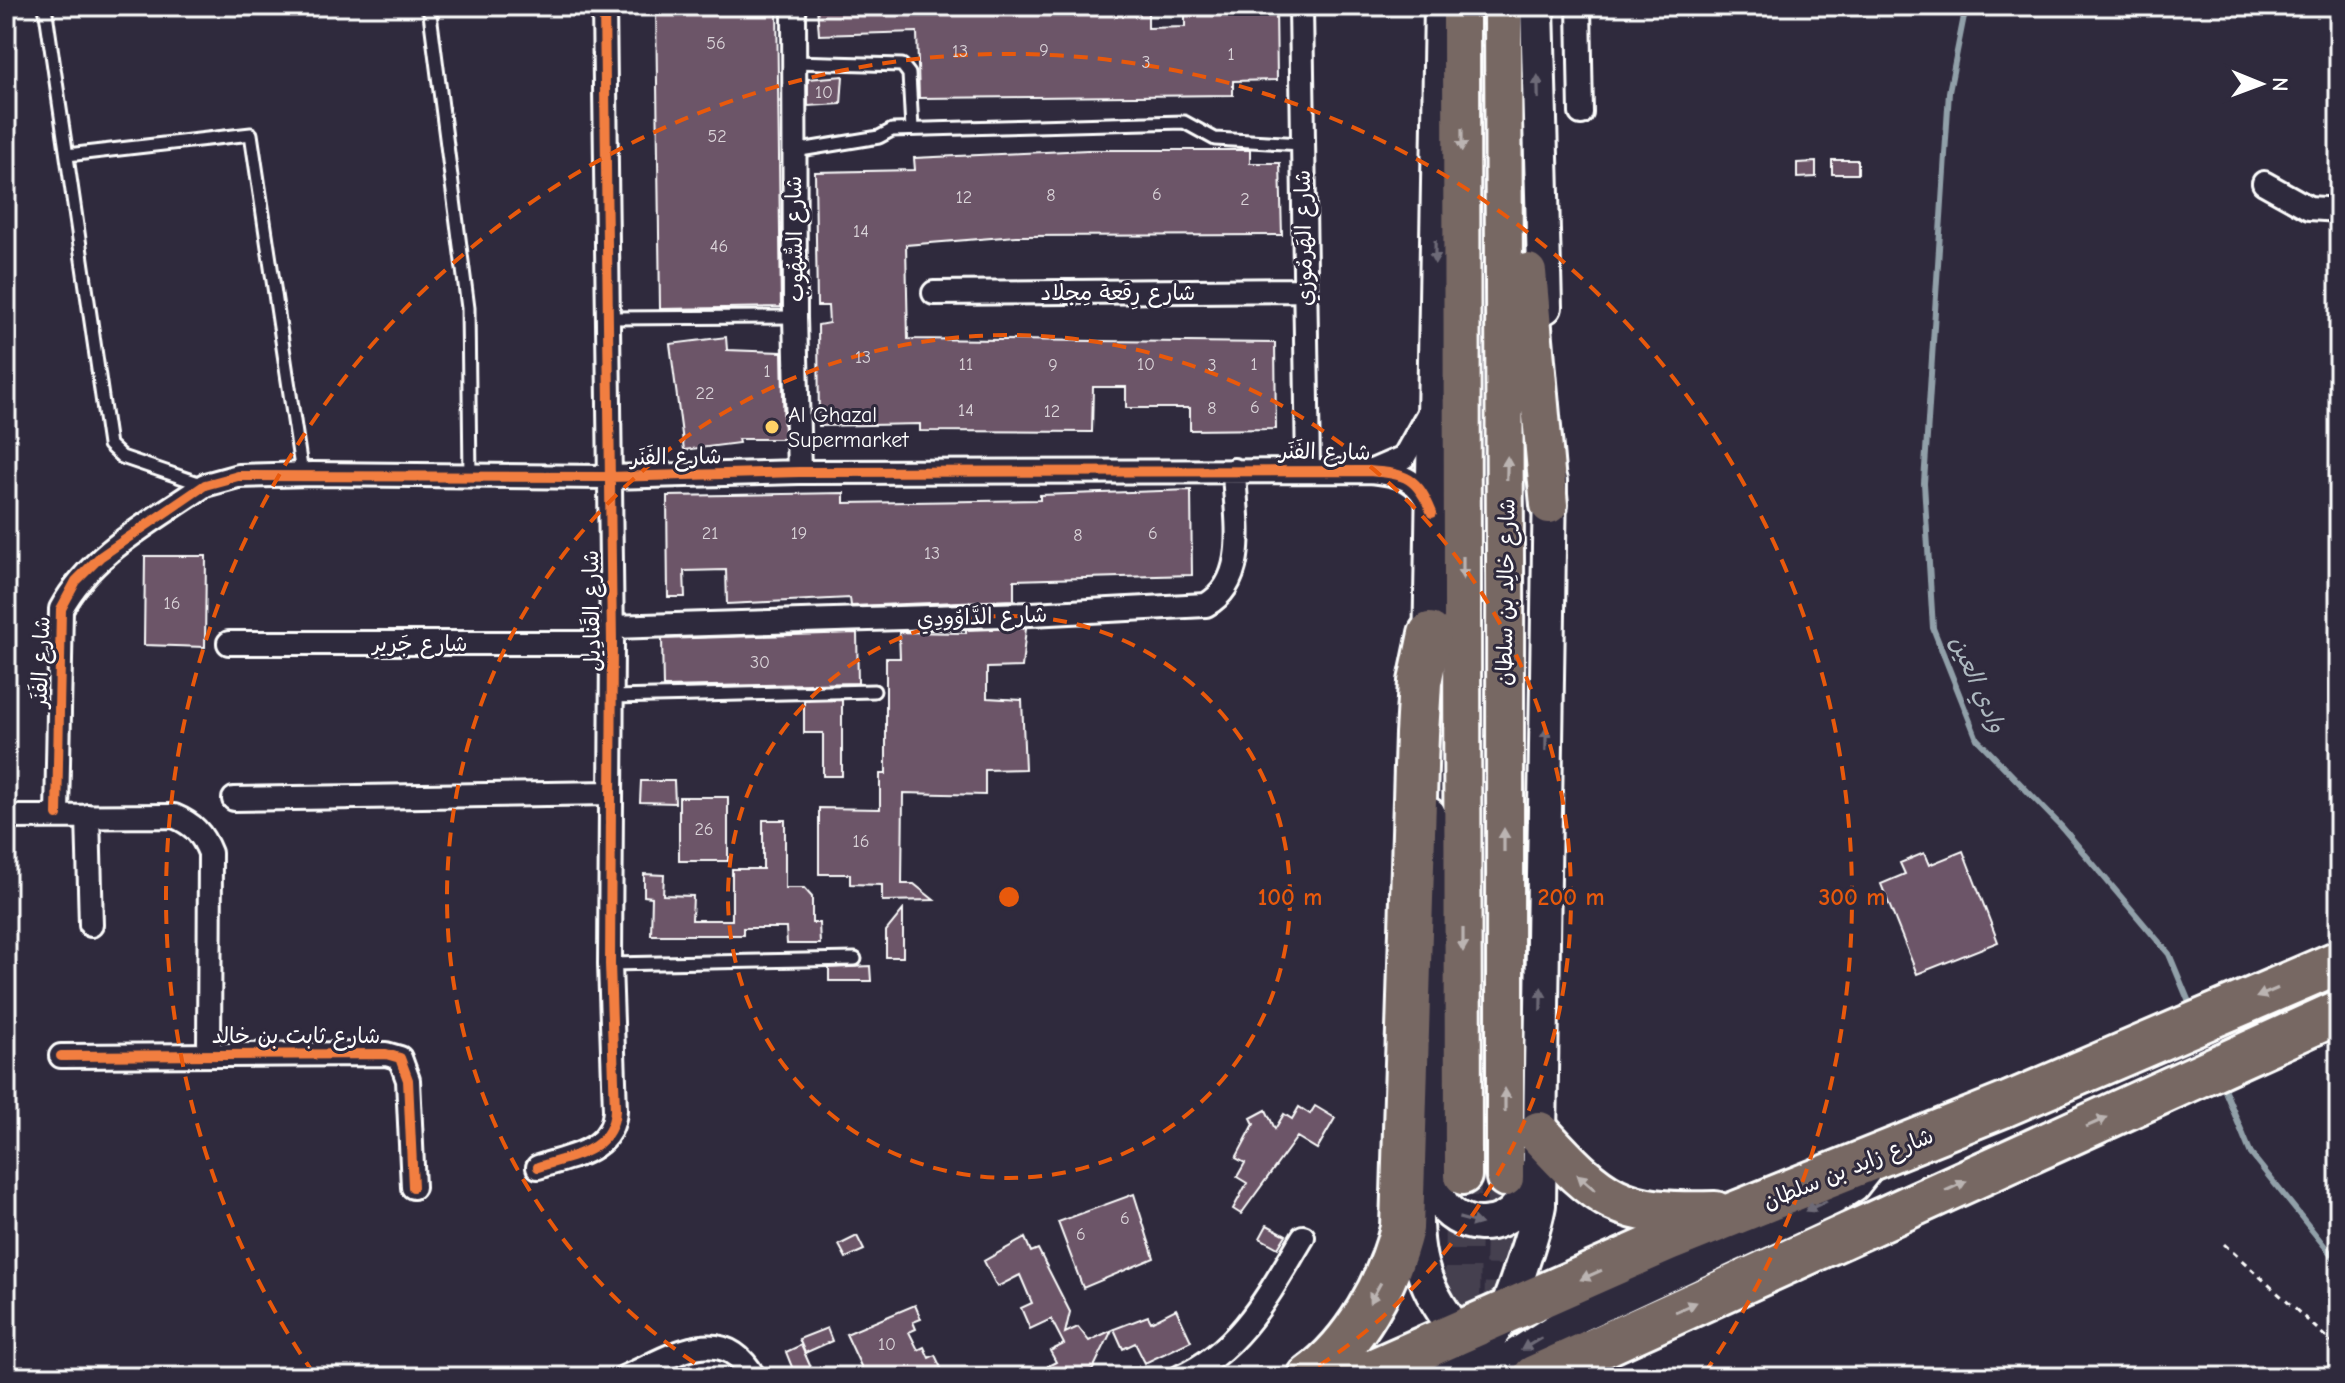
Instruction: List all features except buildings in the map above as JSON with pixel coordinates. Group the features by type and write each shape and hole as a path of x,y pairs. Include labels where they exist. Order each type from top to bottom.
{"highway":[{"path":"1309,1377 1327,1364 1361,1318 1396,1251 1402,1228 1417,734 1420,682 1430,634"},
{"name":"شارع زايد بن سلطان","path":"1358,1377 1477,1364 1507,1313 1740,1212 2005,1105 2339,962"},
{"path":"1534,1377 1612,1358 2026,1154 2339,1012"},
{"path":"1539,1148 1615,1202 1663,1214 1740,1212"}],"main road":[{"path":"1441,6 1416,1234 1423,1279 1477,1364"},
{"name":"شارع خالِد بن سلطان","path":"1461,6 1463,1176"},
{"name":"شارع خالِد بن سلطان","path":"1503,6 1508,415 1504,703 1505,1178"},
{"path":"1513,6 1517,126 1549,505"},
{"path":"1507,1313 1535,1224 1539,1148 1551,408 1540,212 1537,6"},
{"path":"1426,799 1437,892 1431,1151 1435,1191 1450,1213 1460,1220 1473,1224 1499,1221 1519,1206 1539,1148"},
{"path":"1434,1377 1477,1364 1833,1198 1853,1185 1874,1157"}],"street":[{"name":"شارع القَنادِيل","path":"538,1167 601,1144 615,1124 610,964 612,635 604,6"},
{"name":"شارع السُّهُوب","path":"794,6 793,151 799,472"},
{"name":"شارع الهَرمُوزي","path":"1301,6 1308,470"},
{"path":"1579,6 1581,113"},
{"path":"2264,183 2309,208 2339,210"},
{"name":"شارع رِقعة مِجلاد","path":"934,293 1303,290"},
{"name":"شارع الفَنَر","path":"1369,471 1404,457 1433,406"},
{"name":"شارع الدَّاوُودِي","path":"612,635 1206,605 1218,599 1234,576 1234,470"},
{"name":"شارع الفَنَر","path":"57,815 61,609 76,581 100,557 205,485 238,476 609,477 799,472 1369,471 1411,479 1423,490 1432,513"},
{"name":"شارع جَرير","path":"229,643 612,635"},
{"path":"234,799 611,793"},
{"path":"88,816 91,925"},
{"name":"شارع ثابت بن خالد","path":"6,817 174,816 191,823 204,837 210,853 209,1055"},
{"name":"شارع ثابت بن خالد","path":"61,1056 386,1054 400,1058 408,1080 413,1187"},
{"path":"1180,1377 1223,1352 1247,1328 1303,1237"},
{"path":"625,1377 696,1346 710,1345 736,1354 754,1377"}],"lane":[{"path":"45,6 109,445 122,457 205,485"},
{"path":"429,6 468,308 470,477"},
{"path":"793,62 902,65 909,74 912,129"},
{"path":"793,151 912,129 1184,122 1215,139 1302,144"},
{"path":"67,155 251,134 302,474"},
{"path":"610,318 795,317"},
{"path":"612,697 874,691"},
{"path":"610,964 855,959"}],"path":[{"path":"2224,1244 2339,1349"}],"waterway":[{"name":"وادي العين","path":"1966,6 1949,92 1924,483 1933,628 1977,739 2061,826 2169,954 2191,1007"},
{"name":"وادي العين","path":"2221,1081 2251,1154 2339,1264"}],"tunnel":[{"path":"1462,1358 1463,1176"},
{"path":"1502,1319 1505,1187"}],"cycle path":[{"path":"538,1167 598,1144 607,1135 615,1110 610,964 612,643 604,6"},
{"path":"57,815 61,609 76,581 100,557 205,485 238,476 609,477 799,472 1369,471 1409,480 1421,492 1432,513"},
{"path":"61,1056 386,1054 400,1058 408,1080 413,1187"}],"place":[{"name":"Al Ghazal Supermarket","path":"772,427"}]}
